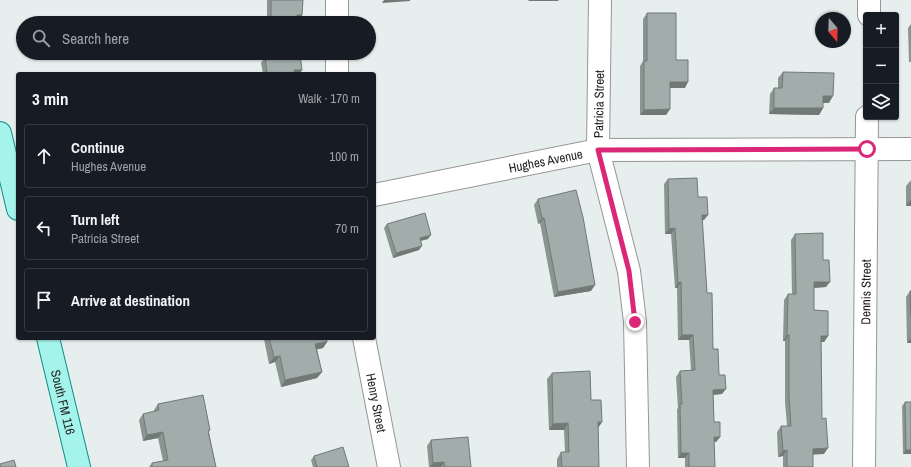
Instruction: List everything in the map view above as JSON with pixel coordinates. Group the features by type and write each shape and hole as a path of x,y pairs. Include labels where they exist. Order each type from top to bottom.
{"main road":[{"path":"0,133 16,201"},
{"name":"South FM 116","path":"48,340 79,467"}],"street":[{"path":"337,0 337,16"},
{"name":"Patricia Street","path":"600,0 598,150 629,271 635,322 638,467"},
{"path":"869,0 869,12"},
{"path":"337,60 338,72"},
{"name":"Dennis Street","path":"864,467 867,120"},
{"name":"Hughes Avenue","path":"376,195 598,150 911,149"},
{"name":"Henry Street","path":"364,340 389,467"}],"building":[{"path":"271,0 303,0 302,15 271,16"},
{"path":"647,13 676,13 676,60 688,60 688,82 670,82 670,109 644,110 644,61 647,61"},
{"path":"265,60 301,60 302,70 294,70 294,72 267,72"},
{"path":"783,72 834,73 833,96 823,96 823,108 774,108 774,88 782,88"},
{"path":"697,178 698,197 707,197 708,215 702,215 707,293 712,293 713,349 718,349 719,375 725,375 726,389 713,390 714,422 720,422 720,437 714,437 715,467 689,467 689,453 681,453 680,404 682,404 680,371 695,370 693,335 682,335 681,282 678,283 675,228 669,229 668,179"},
{"path":"576,190 583,217 595,285 558,292 544,218 542,218 538,199"},
{"path":"425,213 431,235 420,238 422,246 396,253 387,224"},
{"path":"823,233 823,260 829,260 830,282 814,282 814,310 828,311 828,336 821,336 822,419 826,418 828,448 813,449 813,467 787,467 787,450 783,451 781,426 791,426 789,396 789,335 787,335 788,294 796,294 795,234"},
{"path":"910,291 911,291 911,315"},
{"path":"270,340 326,340 327,342 315,344 322,372 285,380 280,356 274,357"},
{"path":"590,371 591,400 601,400 602,422 598,422 599,467 562,467 561,452 569,452 568,423 553,424 552,373"},
{"path":"203,395 210,430 208,431 216,467 152,467 152,463 168,460 163,432 147,435 143,414 159,410 158,404"},
{"path":"905,402 911,402 911,450 906,450"},
{"path":"468,437 471,467 445,467 444,462 433,463 431,440"},
{"path":"343,447 349,467 317,467 314,456"},
{"path":"14,460 16,467 0,467 0,464"}],"route":[{"path":"635,322 629,271 598,150 867,149"}]}
